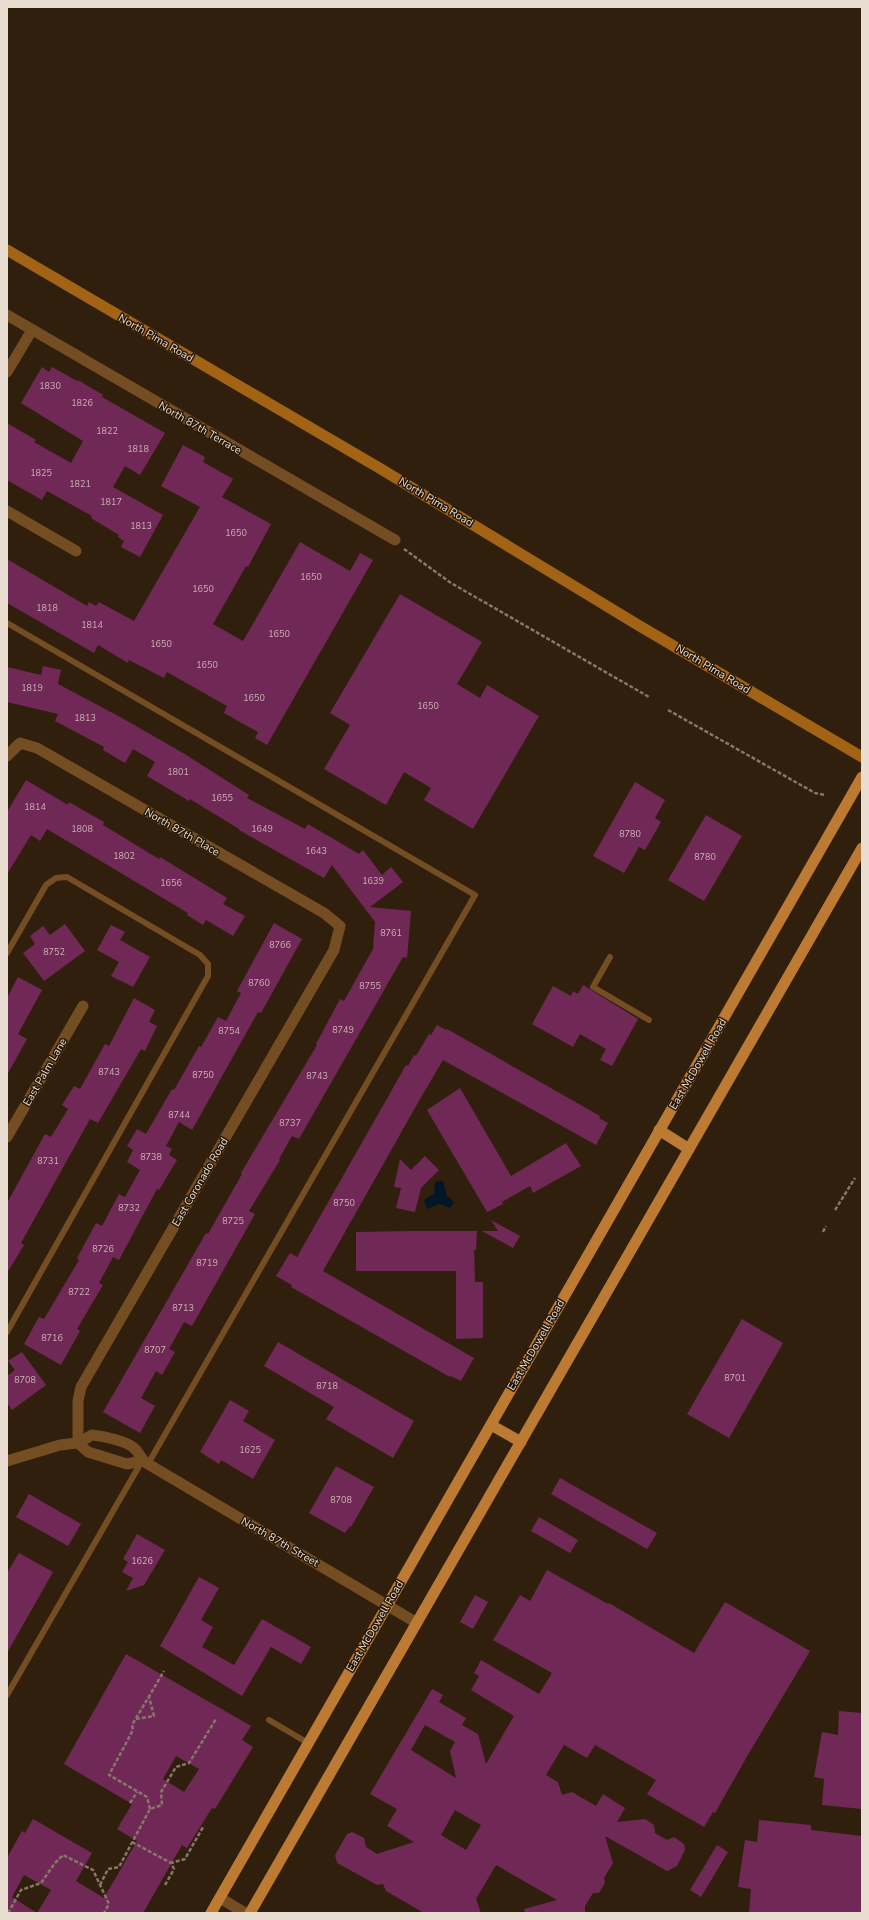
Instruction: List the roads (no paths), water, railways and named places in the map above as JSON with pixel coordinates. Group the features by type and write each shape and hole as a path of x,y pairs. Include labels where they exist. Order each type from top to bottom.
{"main road":[{"name":"North Pima Road","path":"7,250 381,469 638,625 862,757"},
{"name":"East McDowell Road","path":"211,1913 862,777"},
{"path":"250,1913 862,848"},
{"path":"660,1130 690,1149"},
{"path":"490,1425 521,1442"}],"street":[{"name":"North 87th Terrace","path":"7,315 399,544"},
{"path":"7,372 32,330"},
{"path":"7,511 76,551"},
{"name":"North 87th Place","path":"7,756 20,743 44,752 324,914 340,926"},
{"name":"East Coronado Road","path":"78,1443 78,1401 81,1387 334,950 340,926"},
{"name":"East Palm Lane","path":"7,1137 83,1006"},
{"name":"North 87th Street","path":"7,1461 60,1445 78,1443 92,1435 118,1441 135,1449 145,1462 417,1623"},
{"path":"78,1443 88,1452 127,1464 145,1462"},
{"path":"220,1898 245,1913"}],"lane":[{"path":"7,623 474,895 145,1462 7,1695"},
{"path":"7,953 46,885 56,878 67,877 200,955 208,964 208,976 7,1332"},
{"path":"610,957 593,987 649,1020"},
{"path":"270,1720 308,1743"}],"water":[{"path":"438,1181 443,1181 447,1196 454,1202 450,1208 440,1204 427,1209 424,1200 434,1194 435,1183"}]}
